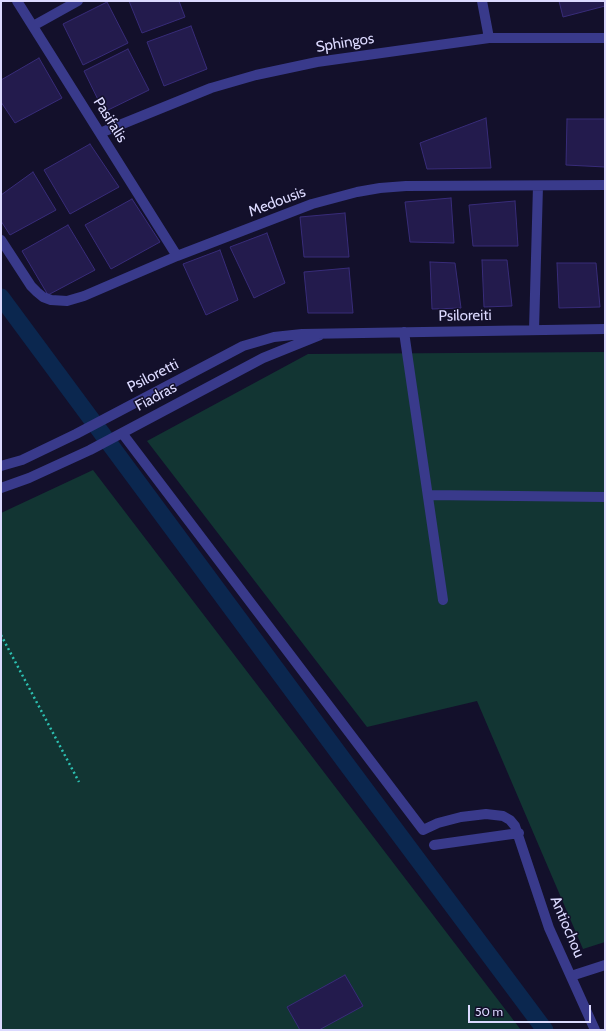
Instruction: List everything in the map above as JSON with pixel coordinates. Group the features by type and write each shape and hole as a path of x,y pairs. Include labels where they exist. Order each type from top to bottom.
{"street":[{"name":"Pasifalis","path":"17,1 177,256"},
{"path":"33,26 78,1"},
{"path":"482,1 489,38"},
{"name":"Sphingos","path":"100,133 197,93 232,81 316,62 489,38 605,38"},
{"name":"Medousis","path":"1,240 31,286 43,297 58,301 67,301 84,296 177,256 312,204 357,192 406,186 605,185"},
{"path":"534,330 538,186"},
{"name":"Psiloreiti","path":"325,333 605,329"},
{"path":"404,332 443,600"},
{"name":"Psiloretti","path":"1,466 22,460 76,434 243,346 286,335 325,333"},
{"name":"Fiadras","path":"1,488 29,478 90,450 263,358 325,333"},
{"name":"Antiochou","path":"118,435 423,830 438,823 461,817 486,814 503,816 510,820 515,826 519,833 530,874 549,928 595,1030"},
{"path":"428,495 605,497"},
{"path":"434,845 519,833"},
{"path":"571,976 605,965"}],"path":[{"path":"1,635 78,782"}],"green space":[{"path":"605,352 605,942 583,949 477,701 367,727 147,441 308,354"},
{"path":"93,470 521,1030 1,1030 1,513"}],"building":[{"path":"129,1 179,1 185,17 142,33"},
{"path":"559,1 605,1 605,6 563,17"},
{"path":"107,2 128,43 83,65 63,24"},
{"path":"191,26 207,69 164,86 147,42"},
{"path":"128,49 149,90 104,112 84,71"},
{"path":"39,58 62,98 15,123 1,102 1,80"},
{"path":"486,118 491,168 427,169 420,143"},
{"path":"567,119 605,119 605,167 566,165"},
{"path":"90,144 119,187 70,214 44,170"},
{"path":"33,172 56,210 10,235 1,221 1,195"},
{"path":"451,198 454,243 410,242 405,202"},
{"path":"132,199 160,242 111,269 85,225"},
{"path":"515,201 518,246 473,246 469,205"},
{"path":"345,213 349,257 304,257 300,217"},
{"path":"68,225 95,270 48,295 22,251"},
{"path":"267,233 285,283 254,298 230,247"},
{"path":"220,250 238,300 206,315 183,264"},
{"path":"482,260 507,260 512,306 484,307"},
{"path":"430,262 455,263 461,308 432,309"},
{"path":"557,263 596,263 600,307 559,308"},
{"path":"349,268 353,313 308,313 304,272"},
{"path":"345,975 363,1006 319,1030 300,1030 287,1007"}],"waterway":[{"path":"1,297 545,1030"}]}
